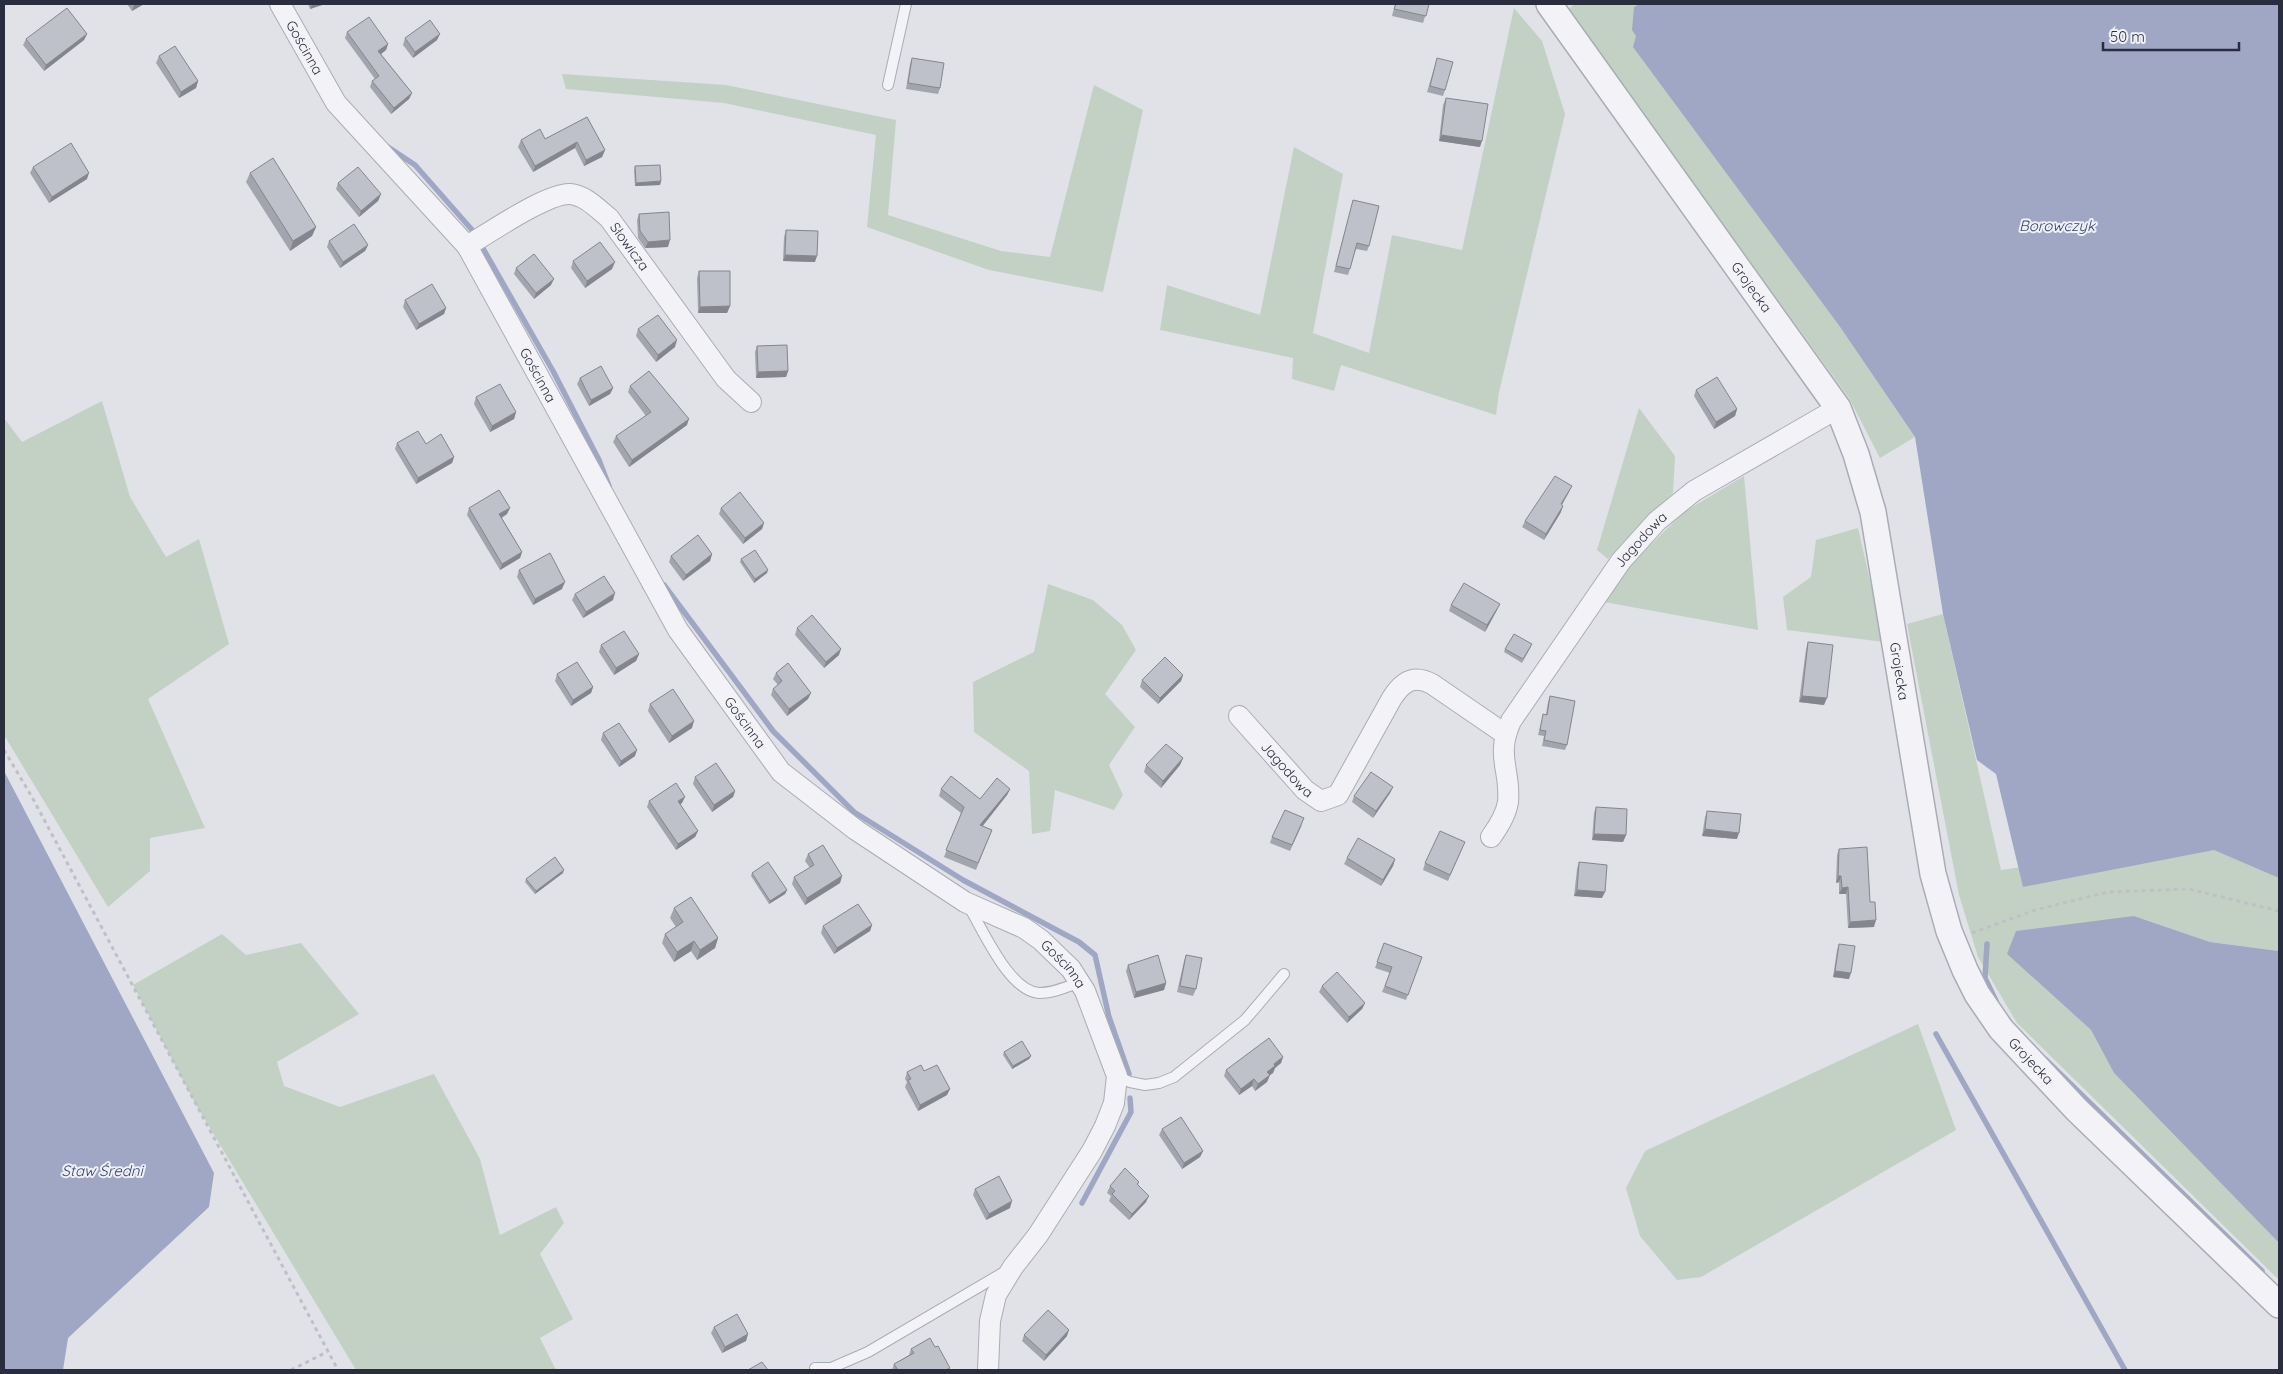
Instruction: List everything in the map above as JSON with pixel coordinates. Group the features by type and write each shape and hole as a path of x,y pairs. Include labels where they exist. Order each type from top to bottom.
{"street":[{"name":"Gościnna","path":"280,4 336,103 467,246 678,630 781,772 856,830 965,902 1032,934 1061,958 1080,982 1117,1076 1114,1103 1100,1135 1046,1223 1013,1267 993,1303 988,1336 988,1370"},
{"name":"Grojecka","path":"1549,4 1838,408 1856,454 1873,512 1933,874 1952,940 1977,994 1988,1012 2016,1047 2077,1110 2279,1305"},
{"name":"Słowicza","path":"467,246 542,201 570,194 590,201 609,218 726,379 751,402"},
{"name":"Jagodowa","path":"1491,837 1502,821 1508,802 1508,786 1502,757 1505,734 1519,706 1621,561 1657,521 1694,490 1838,408"},
{"name":"Jagodowa","path":"1239,716 1305,790 1321,800 1338,795 1395,693 1408,681 1418,679 1432,684 1505,734"}],"lane":[{"path":"888,85 906,4"},
{"path":"965,902 1007,971 1017,983 1038,993 1064,988 1080,982"},
{"path":"1117,1076 1130,1082 1145,1085 1158,1083 1174,1077 1246,1020 1284,974"},
{"path":"815,1368 831,1368 868,1352 1013,1267"}],"path":[{"path":"4,750 32,797 338,1370"},
{"path":"1952,940 2034,910 2108,892 2190,889 2279,911"},
{"path":"291,1370 327,1352"}],"green space":[{"path":"1575,4 1650,4 1838,324 1915,437 1880,458 1849,398 1568,9"},
{"path":"1514,8 1542,41 1565,114 1499,392 1496,415 1341,365 1334,391 1292,379 1293,358 1160,330 1167,285 1260,315 1294,147 1343,174 1313,333 1369,353 1392,235 1462,250"},
{"path":"562,74 726,85 896,120 888,215 1001,251 1050,257 1094,85 1143,110 1103,292 989,270 867,227 876,135 724,103 566,89"},
{"path":"102,401 130,497 166,557 199,539 229,644 148,699 205,828 150,838 150,871 108,907 4,735 4,418 22,442"},
{"path":"1639,408 1675,456 1673,493 1608,559 1597,550"},
{"path":"1744,476 1758,630 1604,602 1631,564 1684,512"},
{"path":"1858,528 1884,642 1787,630 1783,597 1811,577 1816,540"},
{"path":"1048,584 1093,600 1122,625 1136,650 1105,694 1135,727 1109,765 1123,795 1114,810 1055,790 1050,831 1032,834 1029,771 974,732 973,682 1034,652"},
{"path":"1943,614 2001,870 2211,840 2279,878 2279,951 2210,942 2134,916 2007,954 2091,1030 2114,1073 2279,1243 2279,1280 2017,1023 1978,957 1959,895 1907,624"},
{"path":"222,934 246,955 301,943 359,1014 277,1062 284,1086 340,1107 434,1074 480,1159 500,1235 556,1207 564,1223 540,1254 573,1319 540,1338 556,1370 356,1370 195,1103 133,985"},
{"path":"1918,1024 1956,1130 1701,1277 1677,1280 1640,1236 1626,1188 1645,1151"}],"water":[{"name":"Borowczyk","path":"1640,4 2279,4 2279,878 2214,850 2023,887 1996,774 1977,760 1943,614 1915,437 1838,324 1633,47 1636,36 1632,30 1634,7"},
{"name":"Staw Średni","path":"4,771 214,1173 209,1207 68,1338 63,1370 4,1370"},
{"path":"2134,916 2210,942 2279,951 2279,1243 2114,1073 2091,1030 2007,954 2016,931"}],"building":[{"path":"1396,4 1429,4 1426,16 1394,9"},
{"path":"67,8 87,34 46,65 26,39"},
{"path":"369,17 388,44 378,51 412,93 394,108 372,81 379,76 347,32"},
{"path":"430,20 440,34 415,52 405,38"},
{"path":"175,46 198,81 181,92 159,56"},
{"path":"912,58 944,63 940,88 908,83"},
{"path":"1437,58 1453,62 1445,90 1430,86"},
{"path":"1446,98 1488,104 1482,141 1441,135"},
{"path":"587,117 605,150 586,160 577,142 535,166 521,140 540,129 545,139"},
{"path":"71,143 89,173 52,197 33,167"},
{"path":"273,158 316,227 293,241 250,173"},
{"path":"660,165 661,181 636,183 635,166"},
{"path":"358,167 381,194 361,211 338,183"},
{"path":"1353,200 1379,206 1369,246 1357,243 1350,269 1336,266"},
{"path":"669,212 670,240 648,242 640,231 639,214"},
{"path":"354,224 368,245 343,262 329,241"},
{"path":"786,230 818,231 817,256 785,255"},
{"path":"600,242 615,262 587,281 573,261"},
{"path":"534,254 554,279 536,293 516,268"},
{"path":"699,271 730,271 730,306 700,307"},
{"path":"432,284 446,308 419,324 405,300"},
{"path":"658,315 677,340 658,355 638,329"},
{"path":"787,345 788,371 758,372 757,346"},
{"path":"601,366 613,388 591,400 580,378"},
{"path":"649,371 689,419 632,460 616,436 651,412 630,386"},
{"path":"1717,377 1737,409 1716,422 1696,390"},
{"path":"500,384 516,412 492,426 476,397"},
{"path":"418,431 426,444 441,434 454,457 418,478 397,443"},
{"path":"1555,476 1572,486 1561,504 1563,506 1546,534 1525,521"},
{"path":"499,490 510,508 499,514 522,552 502,564 469,508"},
{"path":"740,492 764,523 745,538 721,508"},
{"path":"698,535 712,554 686,575 671,556"},
{"path":"755,550 768,570 755,579 741,559"},
{"path":"550,553 565,582 535,599 519,570"},
{"path":"604,576 615,593 586,612 575,594"},
{"path":"1464,583 1500,604 1487,625 1451,605"},
{"path":"812,615 841,649 826,662 797,628"},
{"path":"624,631 639,654 616,668 601,645"},
{"path":"1514,634 1532,644 1523,659 1505,649"},
{"path":"1808,642 1833,645 1827,698 1802,696"},
{"path":"1165,657 1183,675 1160,698 1142,680"},
{"path":"577,662 593,687 573,700 557,674"},
{"path":"788,663 811,693 789,709 773,689 782,681 776,673"},
{"path":"673,689 694,721 672,736 650,704"},
{"path":"1550,696 1575,701 1567,745 1544,740 1546,731 1540,730 1543,714 1547,715"},
{"path":"619,723 637,750 621,761 603,733"},
{"path":"1166,744 1183,758 1163,781 1146,765"},
{"path":"716,763 735,791 714,805 695,777"},
{"path":"1371,772 1393,787 1376,811 1354,796"},
{"path":"951,776 980,799 997,778 1010,789 980,825 992,830 978,863 946,850 964,807 941,789"},
{"path":"676,783 685,797 678,801 698,831 678,844 649,801"},
{"path":"1596,807 1627,809 1626,835 1594,834"},
{"path":"1285,810 1304,818 1292,845 1272,837"},
{"path":"1707,811 1741,814 1739,833 1705,829"},
{"path":"1440,831 1465,842 1450,875 1425,863"},
{"path":"1358,838 1395,859 1383,880 1347,858"},
{"path":"823,845 842,876 807,898 794,877 814,865 808,854"},
{"path":"1867,847 1870,902 1875,902 1876,920 1850,922 1848,887 1842,888 1841,876 1838,876 1839,849"},
{"path":"555,857 564,870 536,891 526,879"},
{"path":"768,862 787,890 770,901 752,873"},
{"path":"1579,862 1607,865 1605,892 1577,890"},
{"path":"691,897 718,938 700,950 694,941 677,952 665,934 683,922 674,908"},
{"path":"858,904 872,925 837,948 823,926"},
{"path":"1384,943 1422,957 1408,995 1385,986 1392,967 1377,962"},
{"path":"1839,944 1855,946 1851,973 1835,971"},
{"path":"1158,955 1166,983 1136,992 1128,965"},
{"path":"1186,955 1202,958 1196,989 1180,986"},
{"path":"1337,972 1365,1003 1349,1017 1322,986"},
{"path":"1269,1038 1283,1057 1267,1072 1270,1075 1258,1084 1254,1079 1241,1089 1226,1070"},
{"path":"1022,1041 1031,1056 1013,1066 1004,1052"},
{"path":"921,1065 924,1071 937,1065 950,1089 920,1105 908,1080 911,1079 907,1072"},
{"path":"1181,1117 1203,1151 1184,1163 1162,1129"},
{"path":"1125,1168 1139,1182 1137,1184 1149,1196 1132,1214 1112,1194 1115,1191 1110,1186"},
{"path":"999,1176 1012,1201 989,1214 975,1189"},
{"path":"1048,1310 1069,1330 1046,1355 1024,1335"},
{"path":"737,1314 748,1334 725,1347 714,1327"},
{"path":"930,1338 935,1347 938,1346 950,1368 946,1370 898,1370 894,1364 914,1353 911,1349"},
{"path":"762,1362 768,1370 748,1370"}],"waterway":[{"path":"385,145 415,165 473,231 553,371 599,460 609,486"},
{"path":"664,585 773,731 854,812 963,880 1079,942 1095,955 1109,1017 1129,1074"},
{"path":"1987,944 1985,978 1996,1001"},
{"path":"1936,1034 2125,1370"},
{"path":"2045,1059 2262,1271"},
{"path":"1082,1203 1131,1112 1130,1098"}]}
